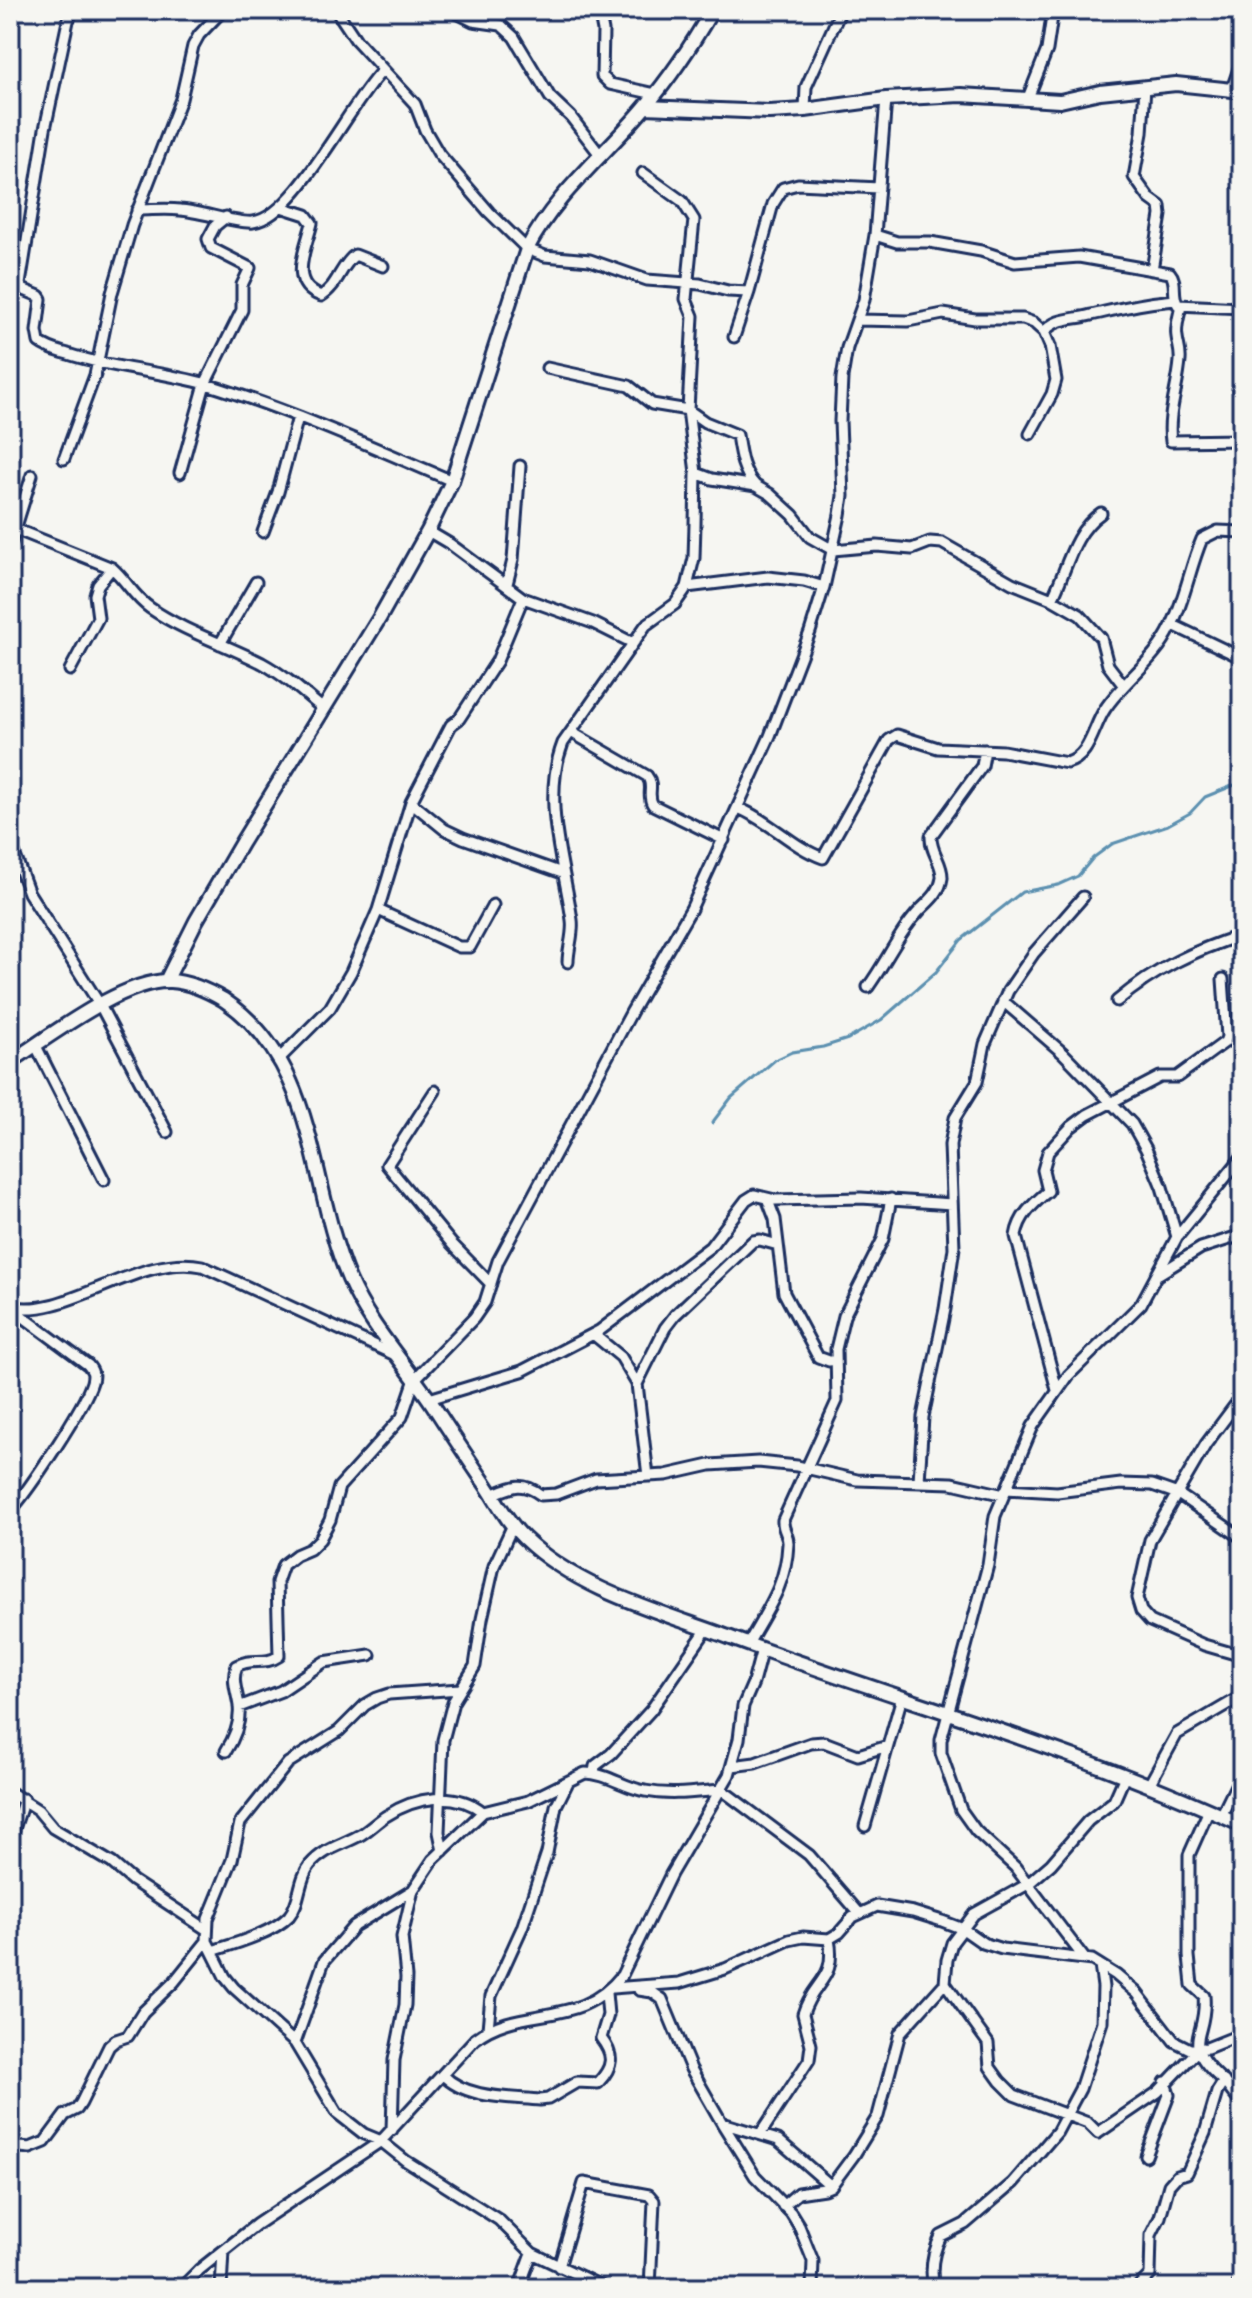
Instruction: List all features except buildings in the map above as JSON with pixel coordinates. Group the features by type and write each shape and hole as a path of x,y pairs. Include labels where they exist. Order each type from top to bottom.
{"street":[{"path":"73,10 45,129 20,284 22,289 41,299 37,331 39,342 98,363 205,384 353,437 452,481"},
{"path":"64,459 98,363 112,293 137,210 181,99 193,46 199,35 223,10"},
{"path":"336,10 382,71 415,104 439,154 489,212 527,249 558,258 590,260 647,280 749,292"},
{"path":"451,10 473,21 501,25 514,37 550,97 571,117 601,156"},
{"path":"599,10 603,31 602,76 610,84 655,94"},
{"path":"166,981 196,921 322,708 380,617 428,531 452,481 527,249 538,229 571,187 645,107 712,10"},
{"path":"805,110 806,87 841,10"},
{"path":"1028,98 1050,41 1053,10"},
{"path":"645,107 769,112 886,99 961,95 1060,101 1100,92 1176,84 1237,90 1242,60"},
{"path":"137,210 179,209 252,222 273,215 306,179 355,104 382,71"},
{"path":"1145,87 1142,133 1134,177 1149,198 1160,206 1152,270"},
{"path":"226,1751 239,1723 234,1681 237,1666 249,1661 266,1662 279,1656 277,1582 283,1565 310,1549 320,1539 330,1520 339,1487 402,1417 415,1379 474,1318 485,1302 498,1261 691,909 776,721 824,587 843,496 842,378 847,348 858,320 875,235 886,99"},
{"path":"568,962 573,923 562,873 553,784 558,757 571,732 646,625 675,604 687,587 694,558 696,473 688,410 693,316 686,304 694,220 682,201 643,173"},
{"path":"734,337 773,204 783,188 798,184 879,188"},
{"path":"281,207 306,215 312,223 301,266 301,282 310,292 321,296 328,292 347,261 355,255 383,266"},
{"path":"180,473 205,384 242,310 242,285 250,268 211,248 208,239 215,226 226,217"},
{"path":"875,235 897,242 930,242 981,251 1015,262 1079,257 1164,271 1173,276 1178,303 1177,340 1181,347 1178,388 1169,426 1171,441 1242,440"},
{"path":"1044,332 1057,321 1094,315 1125,305 1178,303 1242,308"},
{"path":"858,320 908,321 943,314 975,319 1023,319 1034,323 1044,332 1055,366 1056,380 1052,394 1030,434"},
{"path":"547,368 629,386 652,404 688,410 705,422 737,435 747,477 793,515 810,537 833,550 877,546 912,549 935,541 1012,583 1052,599 1080,615 1096,630 1108,665 1124,686"},
{"path":"263,532 282,478 298,417"},
{"path":"507,584 513,560 520,466"},
{"path":"696,473 712,479 756,486"},
{"path":"10,546 13,528 32,475"},
{"path":"1052,599 1076,542 1089,521 1101,513"},
{"path":"13,528 112,568 148,606 184,629 277,672 322,708"},
{"path":"428,531 523,598 593,623 633,643"},
{"path":"738,808 823,858 892,737 902,735 938,748 985,750 1067,763 1074,761 1085,750 1103,713 1156,653 1173,625 1202,539 1218,531 1242,532"},
{"path":"70,670 98,618 95,595 98,585 112,568"},
{"path":"687,587 768,577 824,587"},
{"path":"220,644 256,582"},
{"path":"280,1058 330,1008 351,972 378,910 411,802 451,725 459,719 497,661 523,598"},
{"path":"1173,625 1242,658"},
{"path":"571,732 647,776 651,784 649,799 653,805 724,840"},
{"path":"868,987 887,962 901,933 939,890 942,871 932,849 931,836 982,766 985,750"},
{"path":"411,802 444,829 463,838 562,873"},
{"path":"10,842 29,893 100,1005 167,1132"},
{"path":"919,1481 923,1417 954,1248 950,1145 955,1118 977,1082 985,1044 1013,982 1083,897"},
{"path":"378,910 459,947 470,947 493,905"},
{"path":"1117,1001 1158,970 1199,950 1242,935"},
{"path":"1057,1390 1016,1243 1017,1230 1030,1205 1048,1191 1043,1170 1050,1148 1087,1115 1160,1077 1177,1077 1225,1042 1223,979"},
{"path":"10,1062 100,1005 136,987 166,981 190,984 226,1002 250,1020 280,1058 313,1151 347,1275 366,1315 415,1379 513,1525 533,1545 564,1568 624,1597 748,1644 1125,1776 1242,1825"},
{"path":"1003,1001 1033,1025 1111,1101 1140,1136 1162,1187 1177,1237"},
{"path":"36,1046 104,1180"},
{"path":"435,1091 387,1165 452,1244 491,1284"},
{"path":"1084,1958 1015,1867 976,1831 961,1810 941,1753 946,1713 988,1565 995,1516 1033,1426 1057,1390 1141,1304 1177,1237 1242,1157"},
{"path":"429,1399 522,1371 593,1334 710,1247 746,1200 754,1195 767,1198 891,1199 952,1204"},
{"path":"767,1198 774,1213 784,1293 796,1310 818,1357 836,1360"},
{"path":"748,1644 783,1581 789,1542 782,1524 837,1401 836,1360 844,1316 883,1239 891,1199"},
{"path":"1156,1275 1201,1248 1242,1235"},
{"path":"637,1384 665,1328 675,1315 753,1241 778,1245"},
{"path":"10,1306 33,1310 122,1278 189,1263 202,1266 398,1356"},
{"path":"10,1306 88,1365 93,1376 89,1389 59,1440 10,1511"},
{"path":"593,1334 621,1357 637,1384 648,1476"},
{"path":"1241,1400 1206,1444 1150,1540 1137,1598 1141,1611 1150,1621 1204,1645 1242,1656"},
{"path":"492,1495 520,1486 529,1486 537,1493 548,1495 596,1479 648,1476 710,1465 758,1462 808,1468 857,1480 952,1483 1005,1492 1057,1492 1143,1483 1178,1494 1242,1538"},
{"path":"443,1851 439,1832 443,1740 453,1702 475,1666 494,1566 513,1525"},
{"path":"594,1773 595,1766 611,1754 651,1710 707,1629"},
{"path":"181,2288 257,2224 381,2141 475,2039 488,2029 516,2020 566,2012 585,2006 609,1991 622,1975 671,1874 722,1790 732,1766 743,1706 762,1649"},
{"path":"239,1707 281,1691 324,1662 370,1655"},
{"path":"460,1689 389,1694 377,1698 365,1705 339,1731 288,1763 240,1823 232,1860 206,1929 207,1941 234,1988 295,2043 337,2113 364,2134 381,2141 406,2161 499,2220 532,2253 605,2288"},
{"path":"1149,1785 1177,1734 1242,1696"},
{"path":"865,1826 902,1697"},
{"path":"732,1766 755,1763 811,1743 824,1742 858,1755 888,1746"},
{"path":"392,2130 394,2060 405,2005 402,1937 413,1890 433,1860 483,1812 528,1801 585,1773 594,1773 642,1791 666,1794 722,1790 809,1855 859,1913"},
{"path":"1242,1773 1189,1855 1192,1985 1204,1996 1205,2005 1197,2033 1198,2050 1210,2070 1242,2102"},
{"path":"783,2206 798,2193 831,2186 854,2155 878,2116 900,2033 945,1983 952,1943 974,1914 1028,1884 1051,1864 1088,1821 1114,1801 1125,1776"},
{"path":"488,2029 488,2005 522,1928 547,1853 556,1806 570,1779"},
{"path":"10,1792 38,1810 53,1828 112,1863 133,1881 206,1929"},
{"path":"212,1951 253,1937 286,1919 307,1869 319,1855 361,1834 407,1805 440,1798 473,1804 483,1812"},
{"path":"10,1841 24,1799"},
{"path":"295,2043 324,1961 354,1926 413,1890"},
{"path":"609,1991 679,1983 725,1969 789,1940 803,1937 829,1939 859,1913 873,1907 891,1908 963,1929 983,1943 1002,1949 1084,1958 1100,1965 1137,1993 1174,2041 1198,2050"},
{"path":"761,2133 809,2060 811,2045 803,2014 830,1970 832,1956 829,1939"},
{"path":"10,2146 30,2148 45,2142 65,2115 77,2109 109,2046 128,2036 143,2012 174,1982 207,1941"},
{"path":"934,2288 934,2257 941,2236 965,2224 1013,2183 1057,2132 1080,2089 1102,2022 1104,2003 1100,1965"},
{"path":"945,1983 988,2043 990,2067 1014,2095 1088,2123 1098,2133 1146,2101 1198,2050 1242,2034"},
{"path":"624,1988 652,1992 662,1999 691,2069 722,2123 755,2176 791,2213 808,2244 813,2261 812,2288"},
{"path":"443,2075 453,2085 473,2092 540,2100 548,2099 577,2082 598,2083 610,2061 609,2047 601,2038 608,2015 609,1991"},
{"path":"1137,2288 1150,2275 1151,2235 1169,2185 1177,2176 1187,2173 1224,2081"},
{"path":"1146,2156 1169,2095 1165,2082"},
{"path":"722,2123 761,2133 791,2149 831,2186"},
{"path":"1242,2177 1242,2210"},
{"path":"559,2267 584,2183 649,2195 654,2201 650,2288"},
{"path":"221,2288 223,2251"},
{"path":"519,2288 532,2253"},
{"path":"1237,2288 1242,2273"}],"waterway":[{"path":"712,1123 731,1098 775,1060 792,1052 848,1039 881,1020 936,972 961,940 1022,892 1058,885 1078,876 1093,858 1112,844 1168,825 1190,813 1205,797 1242,782"}]}
